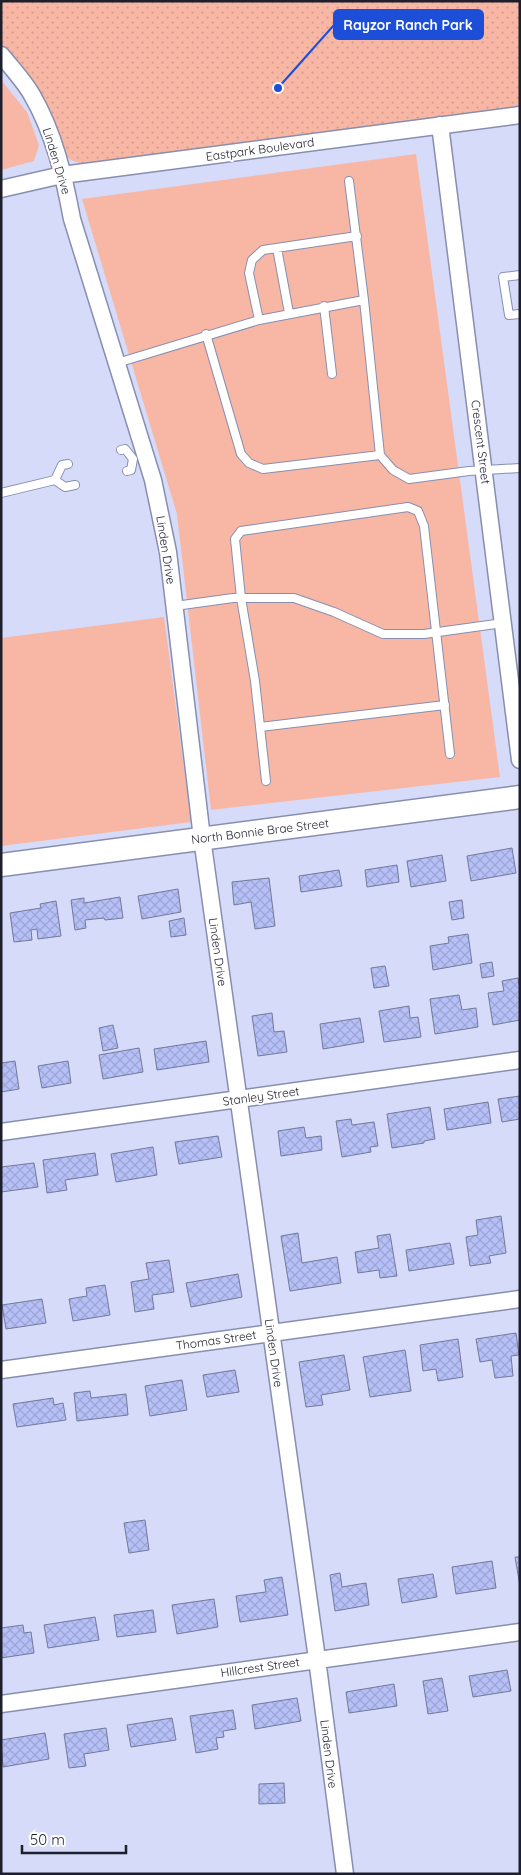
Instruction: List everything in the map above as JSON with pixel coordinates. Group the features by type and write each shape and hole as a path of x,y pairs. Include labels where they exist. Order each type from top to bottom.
{"main road":[{"name":"North Bonnie Brae Street","path":"1,865 520,797"}],"street":[{"name":"Linden Drive","path":"1,55 35,100 56,148 72,219 117,362 139,457 153,480 168,552 202,838 317,1659 345,1874"},
{"name":"Eastpark Boulevard","path":"1,189 62,175 520,115"},
{"name":"Crescent Street","path":"440,125 520,760"},
{"name":"Stanley Street","path":"1,1132 520,1060"},
{"name":"Thomas Street","path":"1,1370 520,1299"},
{"name":"Hillcrest Street","path":"1,1704 520,1632"}],"lane":[{"path":"349,181 357,236 380,455 393,470 409,479 484,470 520,468"},
{"path":"259,320 249,273 252,260 263,250 357,236"},
{"path":"277,248 289,313"},
{"path":"520,275 503,277 509,315 520,314"},
{"path":"117,362 206,334 259,320 324,306 364,300"},
{"path":"324,306 332,374"},
{"path":"206,334 241,454 249,464 263,469 380,455"},
{"path":"120,450 125,449 139,457 131,470 127,471"},
{"path":"55,480 62,465 68,464"},
{"path":"1,493 55,480 65,487 75,485"},
{"path":"266,781 255,681 241,598 235,539 241,531 408,507 418,511 424,526 450,754"},
{"path":"174,606 241,598 294,598 334,612 383,634 424,634 503,623"},
{"path":"260,727 445,705"}],"shaded area":[{"path":"1,1 520,1 520,106 83,164 67,157 52,114 42,95 1,45"},
{"path":"1,80 27,112 39,145 34,161 1,170"},
{"path":"416,154 500,777 211,810 177,514 82,199"},
{"path":"164,617 191,822 1,846 1,638"}],"building":[{"path":"512,848 516,873 471,881 467,856"},
{"path":"442,855 446,881 411,887 407,861"},
{"path":"397,865 399,882 367,887 365,870"},
{"path":"339,870 342,886 301,892 299,876"},
{"path":"269,878 275,926 255,929 251,902 234,905 232,882"},
{"path":"178,889 181,912 142,919 138,896"},
{"path":"120,897 123,918 85,920 86,928 75,930 71,900 84,898 84,903"},
{"path":"462,900 464,918 452,920 449,902"},
{"path":"56,901 61,936 38,939 37,929 31,930 32,940 14,942 10,913 41,908 40,904"},
{"path":"184,918 186,935 171,937 169,921"},
{"path":"468,934 472,963 433,970 430,946 449,943 448,937"},
{"path":"492,962 494,976 482,978 480,964"},
{"path":"385,966 389,986 374,988 371,968"},
{"path":"518,978 520,1020 493,1025 488,993 504,991 502,981"},
{"path":"459,995 462,1010 476,1008 478,1027 435,1034 430,999"},
{"path":"409,1006 410,1018 418,1017 421,1037 384,1042 379,1011"},
{"path":"272,1013 274,1032 284,1031 287,1052 258,1056 252,1016"},
{"path":"360,1018 364,1042 323,1049 320,1024"},
{"path":"113,1025 118,1048 103,1051 99,1028"},
{"path":"206,1041 209,1062 157,1070 154,1049"},
{"path":"139,1048 143,1072 103,1079 99,1055"},
{"path":"15,1061 19,1089 1,1092 1,1063"},
{"path":"68,1061 71,1083 42,1088 38,1066"},
{"path":"520,1096 520,1119 502,1122 498,1099"},
{"path":"488,1102 491,1123 447,1130 444,1109"},
{"path":"430,1107 435,1139 424,1141 424,1143 392,1148 387,1114"},
{"path":"351,1119 352,1125 374,1122 378,1146 370,1147 371,1152 342,1157 336,1121"},
{"path":"304,1127 306,1138 321,1136 322,1150 281,1156 278,1131"},
{"path":"218,1136 222,1157 179,1164 175,1142"},
{"path":"153,1147 157,1175 116,1182 111,1154"},
{"path":"95,1153 98,1175 65,1180 67,1190 47,1193 43,1160"},
{"path":"34,1163 38,1187 1,1192 1,1167"},
{"path":"501,1216 506,1253 489,1256 491,1263 470,1266 466,1237 478,1235 476,1220"},
{"path":"298,1233 302,1263 337,1257 341,1283 290,1291 281,1236"},
{"path":"390,1234 397,1276 380,1278 379,1270 358,1273 355,1252 379,1248 377,1236"},
{"path":"450,1243 454,1264 409,1271 406,1250"},
{"path":"169,1260 174,1292 152,1295 154,1309 135,1312 131,1282 149,1279 146,1263"},
{"path":"238,1274 242,1297 191,1307 186,1283"},
{"path":"105,1285 110,1315 73,1321 69,1299 87,1296 86,1288"},
{"path":"42,1299 46,1323 6,1329 2,1305"},
{"path":"516,1333 519,1355 511,1356 513,1376 495,1378 492,1360 480,1362 476,1339"},
{"path":"458,1339 463,1377 438,1381 436,1369 423,1371 420,1345"},
{"path":"405,1350 411,1391 370,1397 363,1357"},
{"path":"344,1355 350,1390 321,1395 323,1405 306,1407 299,1362"},
{"path":"235,1370 239,1392 207,1397 203,1375"},
{"path":"182,1380 187,1410 150,1416 145,1386"},
{"path":"90,1391 91,1398 126,1394 128,1415 77,1421 74,1393"},
{"path":"53,1398 54,1405 63,1403 66,1420 17,1427 13,1404"},
{"path":"145,1520 149,1550 129,1553 124,1523"},
{"path":"515,1557 520,1557 520,1586"},
{"path":"492,1561 496,1588 456,1594 452,1567"},
{"path":"340,1573 342,1587 366,1583 369,1605 335,1611 330,1575"},
{"path":"433,1574 437,1597 402,1603 398,1579"},
{"path":"282,1577 288,1615 240,1622 236,1596 266,1592 264,1580"},
{"path":"214,1599 218,1627 177,1634 172,1605"},
{"path":"153,1610 156,1632 117,1637 114,1615"},
{"path":"95,1617 99,1640 48,1648 44,1625"},
{"path":"23,1625 24,1633 31,1632 34,1653 1,1658 1,1628"},
{"path":"507,1670 511,1691 473,1697 469,1676"},
{"path":"442,1678 448,1711 428,1714 423,1681"},
{"path":"394,1684 397,1706 349,1713 346,1692"},
{"path":"297,1698 301,1721 255,1729 252,1705"},
{"path":"233,1710 236,1729 223,1731 224,1737 216,1738 218,1749 196,1753 190,1716"},
{"path":"172,1718 176,1740 131,1747 127,1725"},
{"path":"106,1728 109,1750 84,1754 86,1766 69,1768 64,1734"},
{"path":"45,1733 49,1759 3,1767 1,1740"},
{"path":"284,1783 285,1803 259,1804 259,1784"}],"place":[{"name":"Rayzor Ranch Park","path":"278,88"}]}
